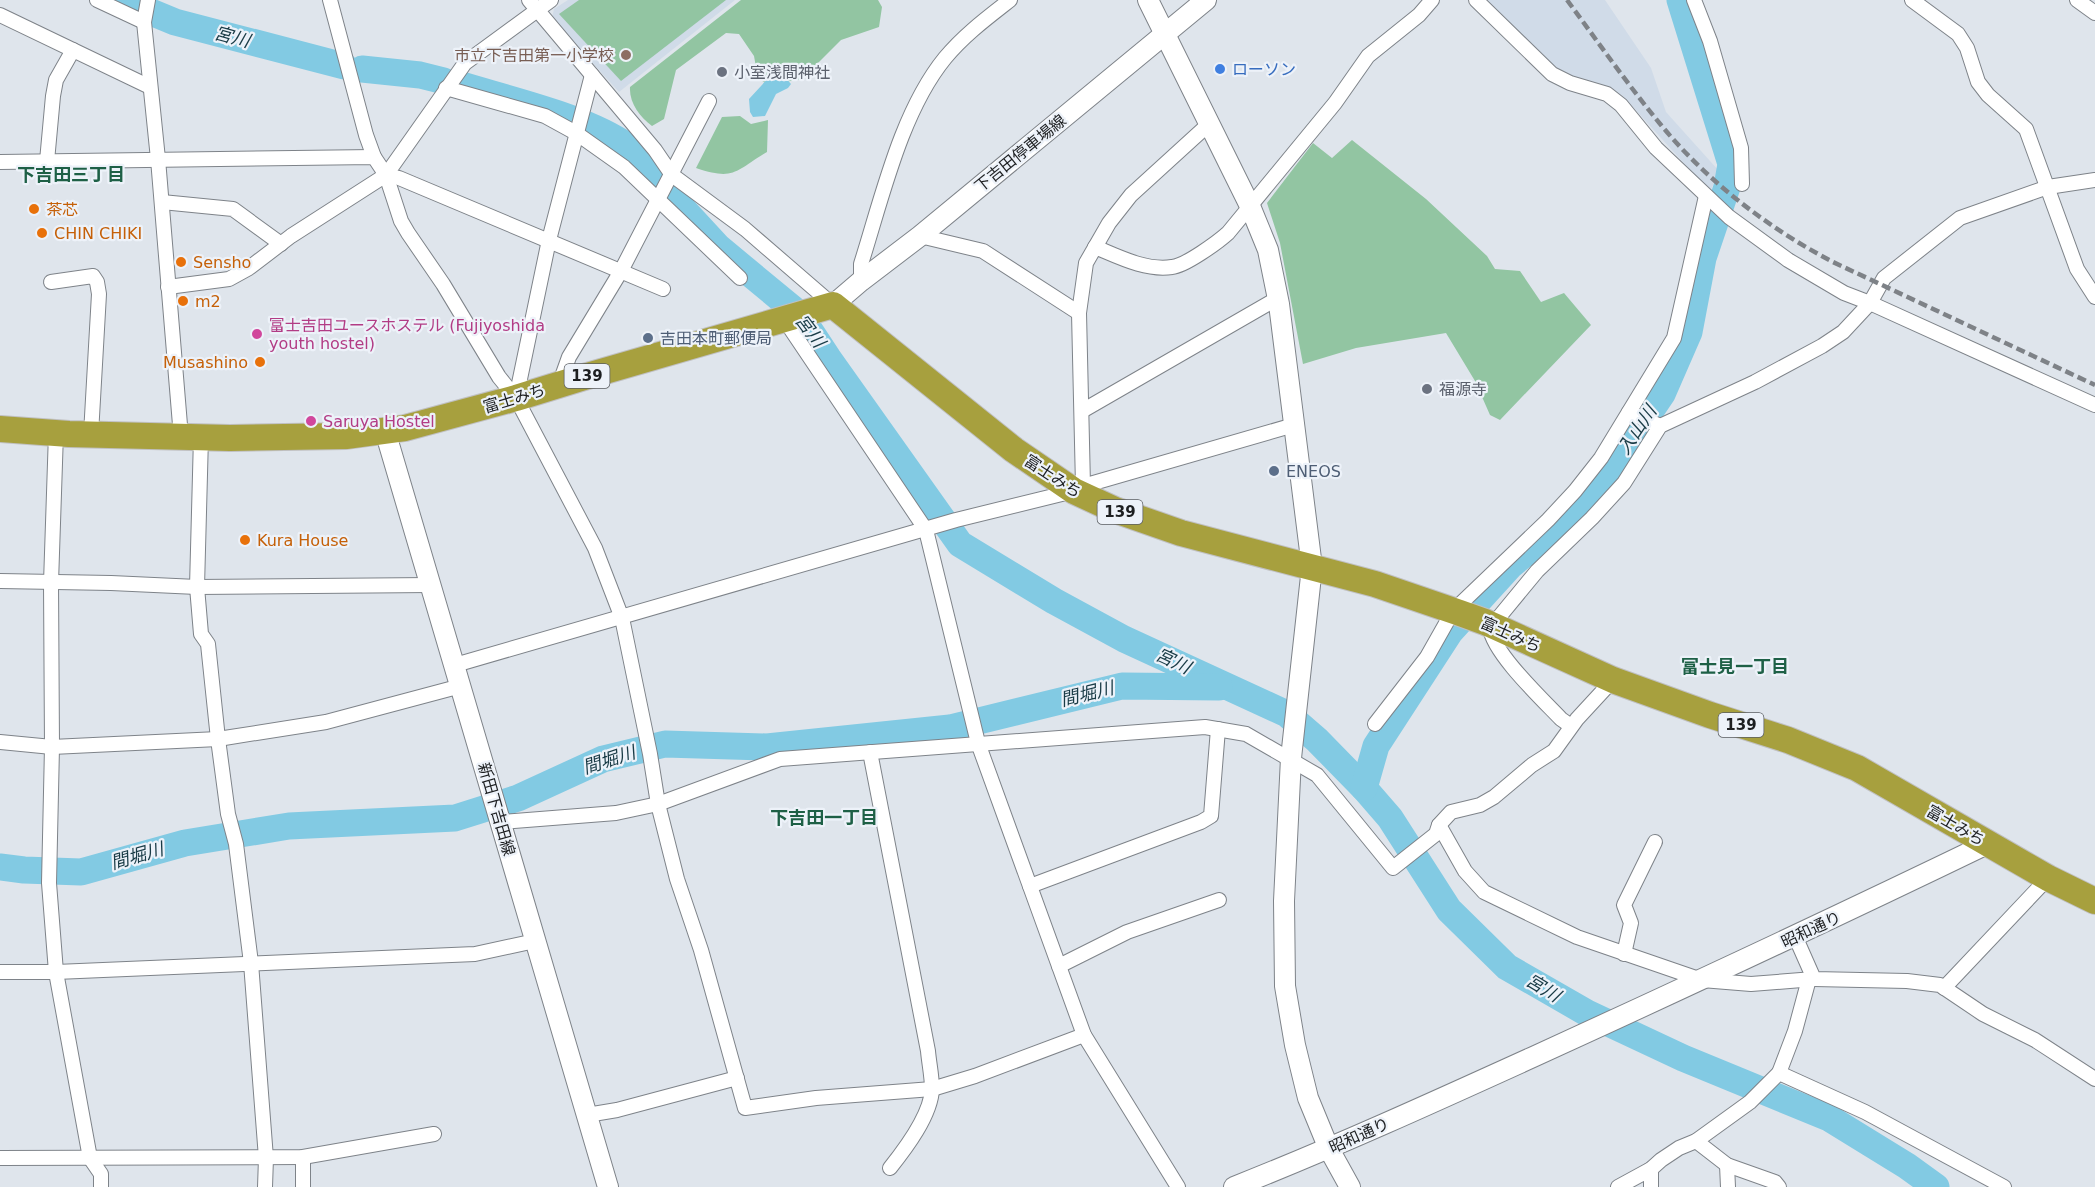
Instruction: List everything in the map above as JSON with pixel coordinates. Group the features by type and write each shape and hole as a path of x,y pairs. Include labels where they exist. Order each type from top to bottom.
{"highway":[{"name":"富士みち","path":"0,429 191,437 346,436 385,431 405,428 516,398 826,307 1014,450 1115,510 1181,533 1375,584 1457,612 1489,623 1613,680 1788,740 1857,768 2049,878 2095,901"}],"street":[{"path":"97,0 144,20"},
{"path":"148,0 144,20 159,159 168,288 191,437 201,634 208,644 228,814 236,844 251,963 266,1158 266,1187"},
{"path":"330,0 366,135 374,158 386,175 404,227 443,284 499,377 516,398 595,548 622,618 658,804 677,879 701,950 745,1108 816,1098 932,1089 975,1076 1084,1035"},
{"path":"168,288 228,279 249,268 281,244 386,175 465,63 533,5 551,0"},
{"path":"861,280 861,264 910,118 945,59 972,29 1010,0"},
{"path":"1148,0 1250,206 1268,250 1278,298 1312,567 1291,758 1284,901 1285,986 1295,1045 1308,1098 1329,1149 1350,1187"},
{"name":"下吉田停車場線","path":"826,307 920,236 1206,0"},
{"path":"1095,247 1148,266 1174,267 1216,244 1335,103 1368,56 1419,15 1432,0"},
{"path":"1476,0 1552,74 1570,83 1607,94 1621,105 1656,148 1709,199 1788,260 1844,293 2095,405"},
{"path":"1694,0 1710,41 1741,148 1742,184"},
{"path":"1912,0 1958,34 1967,48 1978,81 1988,95 2026,129 2077,269 2095,297"},
{"path":"2077,0 2095,13"},
{"path":"533,5 655,150 672,175 745,229 826,307"},
{"path":"0,15 150,87"},
{"path":"47,161 56,80 72,50"},
{"path":"516,398 549,240 592,75"},
{"path":"446,88 545,116 576,133 624,167 740,278"},
{"path":"559,385 569,357 621,271 709,101"},
{"path":"1078,489 1082,411 1079,313 1086,263 1109,223 1131,195 1210,123"},
{"path":"0,162 374,158"},
{"path":"386,175 399,178 663,289"},
{"path":"1571,726 1561,719 1505,659 1491,635 1489,623 1536,571 1592,518 1624,483 1658,424 1703,407 1822,346 1843,332 1870,303 1884,278 1960,218 2048,187 2095,180"},
{"path":"1375,724 1427,657 1457,612 1575,491 1601,458 1631,412 1674,338 1709,199"},
{"path":"162,201 233,209 281,244"},
{"path":"920,236 983,250 1079,313"},
{"path":"51,282 93,276 97,282 99,294 91,434"},
{"path":"1082,411 1278,298"},
{"path":"787,319 929,529 977,738 1084,1035 1178,1187"},
{"path":"1631,412 1658,424"},
{"path":"455,665 956,520 1078,489 1294,425"},
{"name":"新田下吉田線","path":"385,431 608,1187"},
{"path":"56,433 51,583 52,747 49,883 56,972 90,1158 101,1174 101,1187"},
{"path":"0,581 197,587 431,585"},
{"path":"498,812 616,813 658,804 780,759 870,752 977,738 1205,727 1246,734 1317,775 1393,868 1437,829 1451,812 1480,805 1494,797 1532,765 1554,751 1571,726 1613,680"},
{"path":"0,742 52,747 218,739 326,722 462,686"},
{"path":"1030,886 1201,822 1211,816 1218,729"},
{"path":"870,752 928,1051 932,1089 929,1102 910,1142 890,1168"},
{"path":"1437,829 1465,871 1484,892 1577,938 1702,980 1751,984 1811,979 1907,981 1940,985 1983,1014 2035,1040 2095,1078"},
{"path":"1624,954 1631,923 1624,905 1655,842"},
{"name":"昭和通り","path":"1234,1187 1329,1149 1702,980 1989,843"},
{"path":"1944,988 2049,878"},
{"path":"1059,966 1127,932 1218,900"},
{"path":"1618,1187 1651,1169 1679,1148 1696,1141 1750,1102 1777,1075 1795,1031 1811,979 1795,936"},
{"path":"0,972 56,972 475,954 535,941"},
{"path":"1777,1075 1865,1112 2004,1187"},
{"path":"587,1115 617,1110 737,1078"},
{"path":"0,1158 303,1157 434,1134"},
{"path":"1696,1141 1727,1165 1775,1182 1779,1187"},
{"path":"303,1157 303,1187"},
{"path":"1727,1165 1728,1187"},
{"path":"1651,1169 1651,1187"}],"shaded area":[{"name":"市立下吉田第一小学校","path":"568,0 735,0 619,92 552,18 554,9"},
{"path":"1485,0 1605,0 1651,68 1666,112 1719,171 1710,192 1622,95 1560,72 1548,65"}],"green space":[{"name":"市立下吉田第一小学校","path":"579,0 726,0 621,81 559,14"},
{"path":"741,0 878,0 882,7 879,27 841,40 802,79 784,82 778,92 758,78 754,56 739,34 726,33 676,70 664,119 652,126 636,109 631,99 630,87"},
{"path":"740,116 751,124 768,120 767,152 741,169 727,174 696,168 722,117"},
{"path":"1352,140 1426,199 1487,256 1495,269 1520,271 1541,302 1564,293 1591,325 1500,420 1490,415 1475,381 1446,333 1356,348 1303,364 1280,243 1267,203 1313,143 1332,158"}],"water":[{"path":"771,75 784,76 791,84 776,94 765,116 753,117 750,112 749,99"}],"waterway":[{"name":"宮川","path":"122,0 175,22 344,66"},
{"name":"入山川","path":"1364,788 1376,746 1450,632 1511,565 1591,499 1662,394 1689,332 1703,258 1727,187 1731,164 1680,0"},
{"name":"宮川","path":"362,69 420,75 444,81"},
{"name":"宮川","path":"458,84 563,116 604,132 621,142 718,247 799,314 960,544 1054,601 1124,639 1287,714 1317,740 1364,788 1390,818 1449,910 1507,967 1587,1013 1683,1058 1829,1118 1907,1166 1936,1187"},
{"name":"間堀川","path":"0,867 81,872 185,843 289,826 455,818 518,798 603,759 665,744 767,747 950,728 1122,686 1219,687"}],"railway":[{"path":"1567,0 1679,146 1719,184 1762,219 1833,262 2095,385"}],"place":[{"name":"市立下吉田第一小学校","path":"626,55"},
{"name":"ローソン","path":"1220,69"},
{"name":"小室浅間神社","path":"722,72"},
{"name":"茶芯","path":"34,209"},
{"name":"CHIN CHIKI","path":"42,233"},
{"name":"Sensho","path":"181,262"},
{"name":"m2","path":"183,301"},
{"name":"富士吉田ユースホステル (Fujiyoshida youth hostel)","path":"257,334"},
{"name":"吉田本町郵便局","path":"648,338"},
{"name":"Musashino","path":"260,362"},
{"name":"福源寺","path":"1427,389"},
{"name":"Saruya Hostel","path":"311,421"},
{"name":"ENEOS","path":"1274,471"},
{"name":"Kura House","path":"245,540"}],"district":[{"name":"下吉田三丁目","path":"71,175"},
{"name":"富士見一丁目","path":"1735,667"},
{"name":"下吉田一丁目","path":"824,818"}]}
